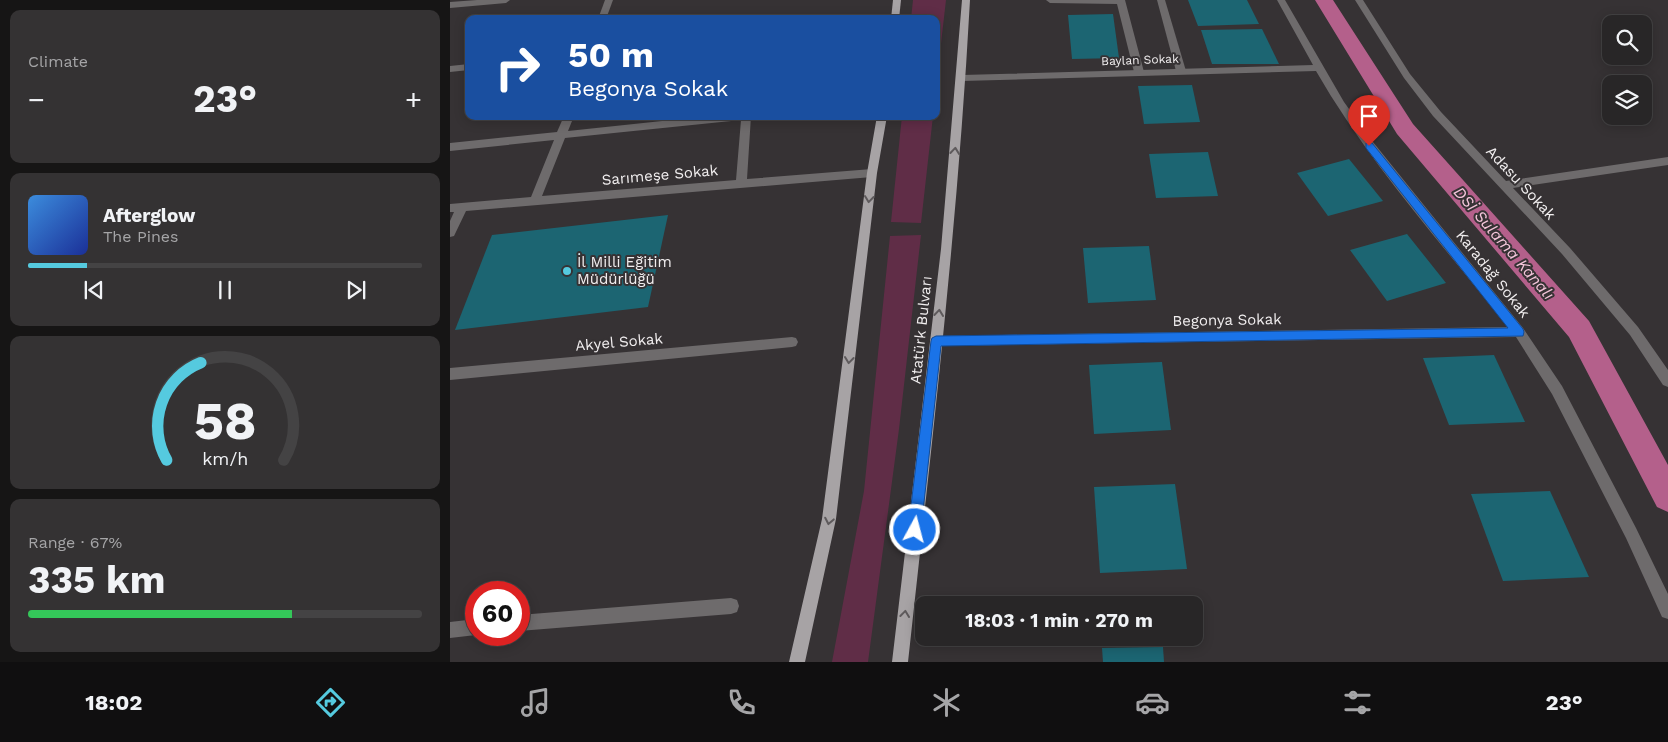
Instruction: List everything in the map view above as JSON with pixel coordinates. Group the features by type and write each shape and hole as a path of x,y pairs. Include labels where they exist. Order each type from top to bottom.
{"main road":[{"path":"895,15 897,0"},
{"name":"Atatürk Bulvarı","path":"900,662 936,341 962,78 966,0"},
{"path":"797,662 829,519 872,173 881,120"}],"street":[{"path":"450,5 506,0"},
{"path":"603,15 609,0"},
{"path":"1050,0 1121,1 1139,72"},
{"path":"1161,0 1181,71"},
{"name":"Karadağ Sokak","path":"1281,0 1340,104 1369,146 1519,332 1557,390 1631,533 1668,611"},
{"name":"Adasu Sokak","path":"1359,0 1407,76 1437,114 1566,252 1634,331 1668,381"},
{"path":"450,68 465,67"},
{"name":"Baylan Sokak","path":"962,78 1319,68"},
{"path":"535,201 568,120"},
{"path":"450,147 708,120"},
{"path":"741,183 745,120"},
{"path":"1503,185 1668,161"},
{"name":"Sarımeşe Sokak","path":"450,208 872,173"},
{"path":"450,233 462,207"},
{"name":"Begonya Sokak","path":"936,341 1519,332"},
{"name":"Akyel Sokak","path":"450,374 792,342"},
{"path":"530,622 731,606"},
{"path":"450,630 465,628"}],"shaded area":[{"path":"913,0 946,0 940,52 940,15 911,15"},
{"path":"902,120 933,120 921,223 891,222"},
{"path":"921,235 899,429 868,662 832,662 864,491 890,236"}],"building":[{"path":"1188,0 1247,0 1259,24 1198,26"},
{"path":"1113,14 1119,58 1072,59 1068,15"},
{"path":"1262,29 1279,64 1212,64 1201,30"},
{"path":"1192,85 1200,122 1144,124 1138,86"},
{"path":"1208,152 1218,196 1156,198 1149,154"},
{"path":"1349,159 1383,201 1328,216 1297,173"},
{"name":"İl Milli Eğitim Müdürlüğü","path":"668,215 648,307 455,330 492,235"},
{"path":"1407,234 1446,283 1387,301 1350,250"},
{"path":"1149,246 1156,300 1088,303 1083,248"},
{"path":"1494,355 1525,422 1449,425 1423,358"},
{"path":"1162,362 1171,430 1094,434 1089,365"},
{"path":"1175,484 1187,569 1100,573 1094,487"},
{"path":"1550,491 1589,577 1503,581 1471,494"},
{"path":"1163,647 1164,662 1103,662 1102,648"}],"waterway":[{"name":"DSİ Sulama Kanalı","path":"1324,0 1405,129 1579,329 1668,496"}],"place":[{"name":"İl Milli Eğitim Müdürlüğü","path":"567,271"}],"route":[{"path":"915,530 936,341 1519,332 1369,146"}]}
